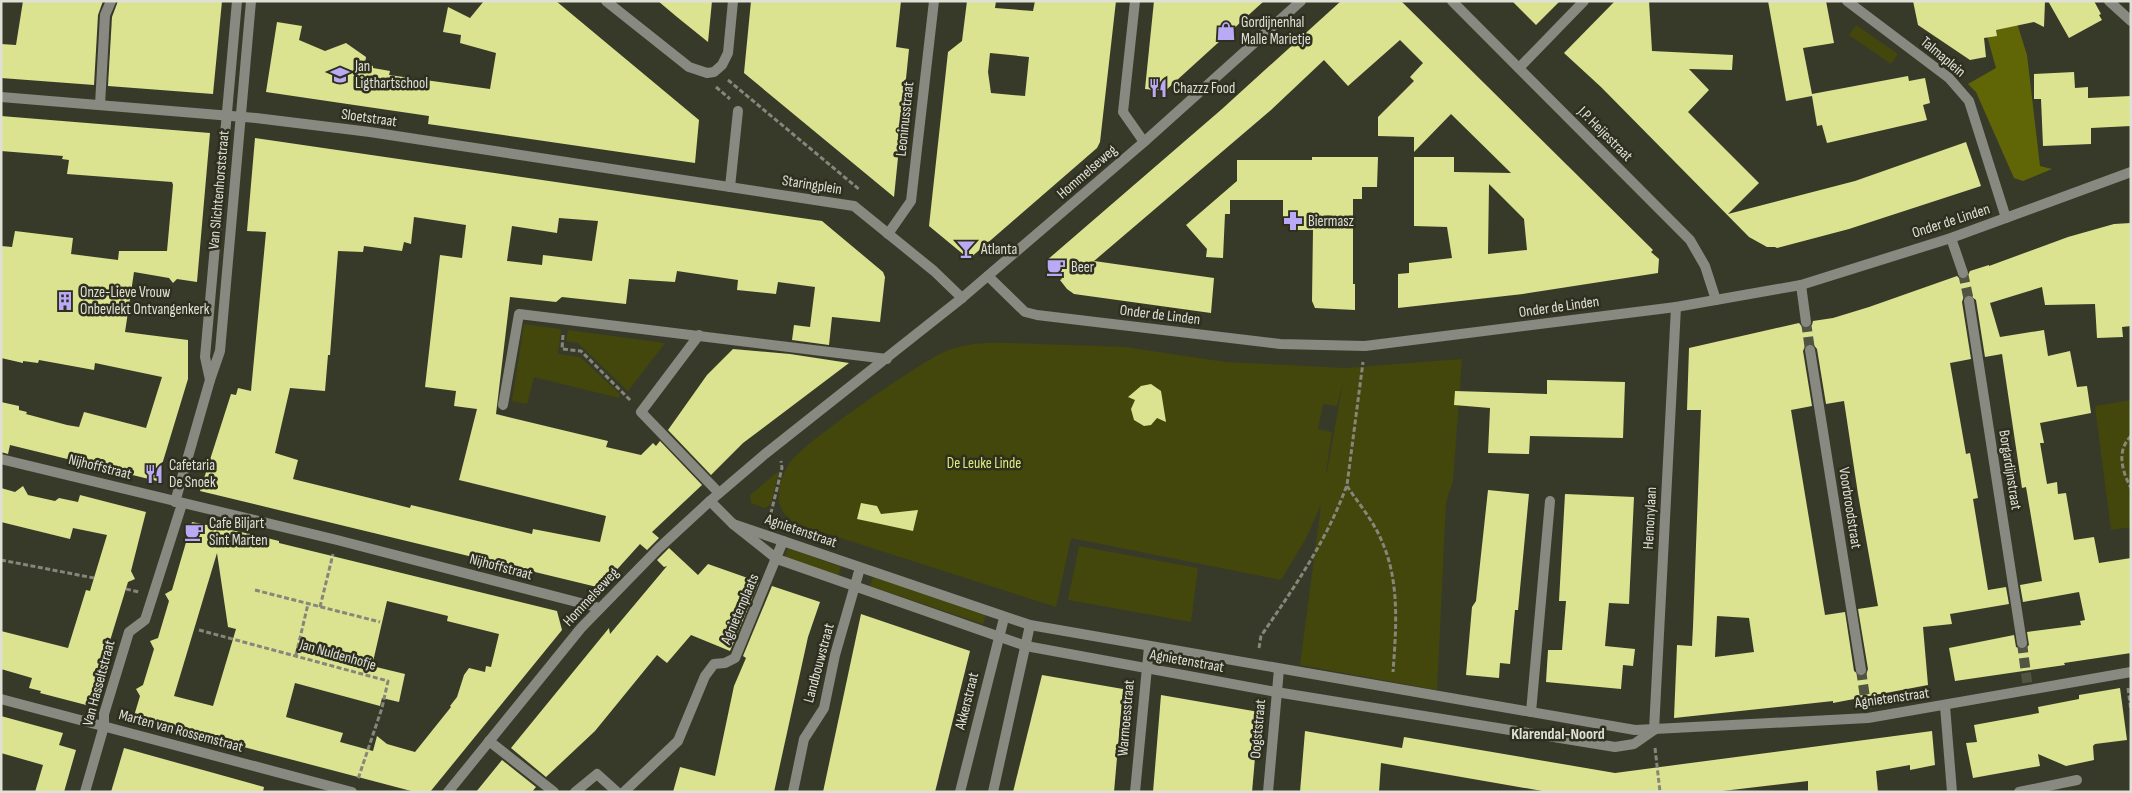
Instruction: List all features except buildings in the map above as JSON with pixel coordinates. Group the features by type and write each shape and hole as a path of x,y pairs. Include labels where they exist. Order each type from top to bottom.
{"street":[{"path":"100,105 105,15 112,1"},
{"name":"Van Slichtenhorststraat","path":"210,380 205,357 225,116 237,1"},
{"name":"Van Slichtenhorststraat","path":"179,503 210,380 220,351 251,1"},
{"path":"606,1 689,67 712,71 722,65 728,53 734,1"},
{"name":"Leoninusstraat","path":"888,234 911,201 934,1"},
{"path":"1135,1 1123,112 1144,142"},
{"name":"Hommelseweg","path":"448,792 600,608 710,501 778,444 962,298 1144,142 1301,1"},
{"name":"J.P. Heijestraat","path":"1452,1 1690,240 1705,266 1716,300"},
{"path":"1519,68 1584,1"},
{"name":"Talmaplein","path":"1847,1 1949,78 1969,101 2006,218"},
{"path":"2109,1 2131,21"},
{"name":"Sloetstraat","path":"1,97 240,116 370,132 730,187"},
{"path":"730,187 738,111"},
{"name":"Onder de Linden","path":"988,276 1025,312 1037,315 1280,344 1365,346 1676,307 1800,285 1951,238 2131,172"},
{"name":"Staringplein","path":"730,187 854,206 934,271 962,298"},
{"path":"1951,238 1964,274"},
{"path":"1800,285 1806,322"},
{"name":"Borgardijnstraat","path":"1969,301 2022,644"},
{"name":"Hemonylaan","path":"1654,730 1676,307"},
{"path":"504,405 519,314 887,359"},
{"path":"699,336 642,412 719,493"},
{"name":"Voorbroodstraat","path":"1810,350 1861,670"},
{"name":"Nijhoffstraat","path":"1,459 337,540 600,608"},
{"name":"Agnietenstraat","path":"710,501 733,524 777,559 1026,646 1276,692 1615,747 1634,744 1654,730"},
{"path":"1531,712 1550,501"},
{"name":"Van Hasseltstraat","path":"85,792 104,726 104,714 129,632 145,620 179,503"},
{"name":"Agnietenstraat","path":"733,524 1004,618 1030,625 1256,666 1635,730 1868,718 1945,706 2028,689 2128,672"},
{"name":"Agnietenplaats","path":"624,792 678,742 705,676 714,664 725,663 735,658 783,541"},
{"name":"Landbouwstraat","path":"793,792 804,739 824,708 835,655 860,568"},
{"name":"Akkerstraat","path":"960,792 1004,618"},
{"path":"993,792 1030,625"},
{"name":"Warmoesstraat","path":"1136,792 1145,669 1149,647"},
{"name":"Oogststraat","path":"1268,792 1279,669"},
{"name":"Marten van Rossemstraat","path":"1,699 354,787"},
{"path":"1945,706 1952,792"},
{"path":"489,741 554,792"},
{"path":"574,792 597,774 618,792"},
{"path":"2019,792 2077,780"}],"path":[{"path":"712,71 713,84 736,104 738,111"},
{"name":"Staringplein","path":"712,71 867,196"},
{"path":"1256,666 1260,636 1313,560 1331,525 1346,485 1365,346"},
{"path":"562,349 581,351 642,412"},
{"path":"2131,436 2125,444 2121,459 2131,488"},
{"path":"765,535 782,468 778,444"},
{"path":"1346,485 1384,544 1393,582 1396,623 1392,688"},
{"path":"320,606 337,540"},
{"path":"1,560 94,578"},
{"path":"255,590 380,622"},
{"path":"296,655 308,604"},
{"name":"Jan Nuldenhofje","path":"199,630 388,681 382,708 354,787"},
{"path":"2128,672 2131,711"},
{"path":"1654,730 1660,792"}],"green space":[{"path":"1856,25 1898,54 1891,64 1849,35"},
{"path":"524,324 561,329 558,354 580,357 620,394 619,398 534,377 527,404 512,401"},
{"path":"568,330 665,343 628,391 578,343 566,341"},
{"name":"De Leuke Linde","path":"1000,343 1125,347 1225,362 1346,368 1462,359 1453,481 1446,502 1437,690 1300,665 1321,505 1305,540 1281,580 1071,538 1056,607 800,525 784,514 779,499 779,490 784,473 798,454 815,440 887,387 944,352 967,345","holes":["1343,382 1327,472 1332,432 1318,429 1323,404 1337,406"]},
{"path":"2131,400 2131,527 2111,530 2095,406"},
{"path":"779,471 771,504 765,508 751,503 750,495"},
{"path":"1079,546 1198,568 1191,622 1068,600"},
{"path":"788,548 841,567 838,576 785,558"},
{"path":"873,577 986,614 983,624 870,586"}],"shaded area":[{"path":"2010,1 2027,55 2040,166 2052,169 2023,181 2014,178 1976,92 1968,84 1996,68 1984,25"}],"tunnel":[{"path":"1963,273 1969,301"},
{"path":"1806,322 1810,350"},
{"path":"2022,643 2028,689"},
{"path":"1861,670 1868,718"}],"place":[{"name":"Gordijnenhal Malle Marietje","path":"1226,31"},
{"name":"Jan Ligthartschool","path":"340,75"},
{"name":"Chazzz Food","path":"1158,88"},
{"name":"Biermasz","path":"1293,221"},
{"name":"Atlanta","path":"966,249"},
{"name":"Beer","path":"1056,267"},
{"name":"Onze-Lieve Vrouw Onbevlekt Ontvangenkerk","path":"65,301"},
{"name":"Cafetaria De Snoek","path":"154,474"},
{"name":"Cafe Biljart Sint Marten","path":"194,532"}],"district":[{"name":"Klarendal-Noord","path":"1558,734"}]}
